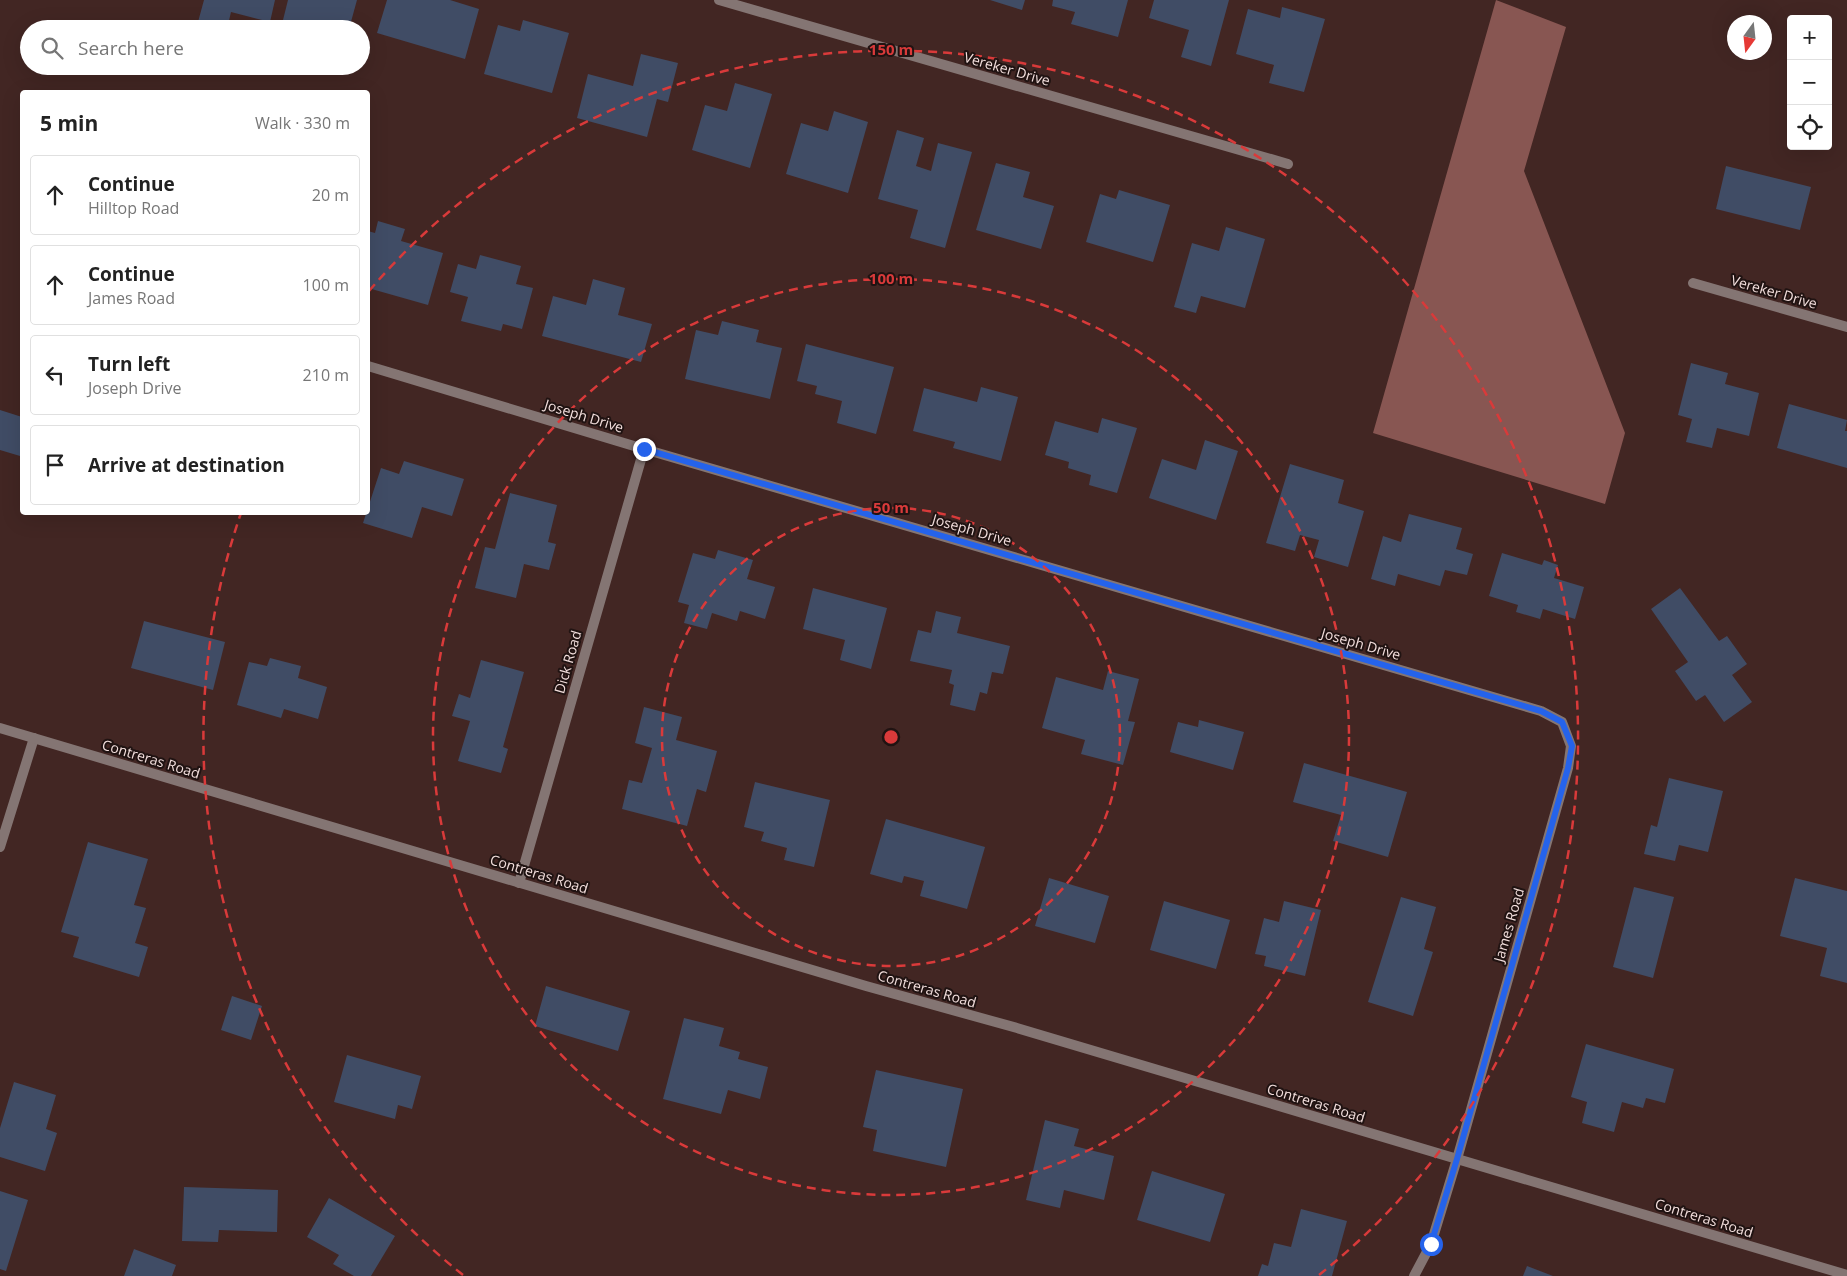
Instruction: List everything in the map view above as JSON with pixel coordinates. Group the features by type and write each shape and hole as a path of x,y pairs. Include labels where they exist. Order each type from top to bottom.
{"street":[{"name":"Vereker Drive","path":"719,0 1288,164"},
{"name":"Vereker Drive","path":"1693,283 1847,328"},
{"name":"Joseph Drive","path":"370,367 644,449 1541,711"},
{"name":"Dick Road","path":"519,883 644,449"},
{"name":"James Road","path":"1414,1276 1431,1244 1457,1159 1568,768 1572,746 1562,722 1541,711"},
{"name":"Contreras Road","path":"0,728 1847,1275"},
{"path":"0,848 34,738"}],"shaded area":[{"path":"1496,0 1566,27 1524,171 1625,433 1605,504 1373,433"}],"building":[{"path":"204,0 275,0 270,20 262,20 231,12 229,20 199,20"},
{"path":"288,0 357,0 351,20 283,20"},
{"path":"387,0 450,0 479,9 465,59 377,33"},
{"path":"990,0 1025,0 1022,10"},
{"path":"1053,0 1128,0 1118,37 1071,24 1075,12 1052,6"},
{"path":"1154,0 1229,0 1211,66 1181,57 1189,30 1149,18"},
{"path":"1282,7 1325,19 1304,92 1269,83 1274,65 1236,54 1248,9 1280,18"},
{"path":"523,20 569,33 552,93 484,74 498,25 520,31"},
{"path":"641,54 678,63 668,102 657,99 647,137 577,118 588,74 633,86"},
{"path":"735,83 772,94 750,168 692,150 705,105 727,111"},
{"path":"834,111 868,122 848,193 786,174 801,123 828,131"},
{"path":"897,130 924,138 916,166 931,171 938,143 972,152 945,248 910,238 918,210 878,199"},
{"path":"996,163 1030,172 1023,197 1054,206 1041,249 976,230"},
{"path":"1726,166 1811,187 1800,230 1716,209"},
{"path":"1119,190 1170,205 1153,262 1086,242 1100,194 1116,199"},
{"path":"378,221 405,229 401,241 443,253 428,305 370,289 370,232 375,233"},
{"path":"1226,227 1265,239 1245,308 1201,296 1196,313 1174,307 1192,243 1219,251"},
{"path":"480,255 521,266 516,284 533,288 522,329 503,324 501,331 461,321 468,297 450,292 458,264 476,269"},
{"path":"593,279 625,288 618,315 652,324 641,362 542,336 553,296 586,305"},
{"path":"722,321 759,330 756,342 782,348 770,399 685,379 696,330 718,335"},
{"path":"806,344 894,367 876,434 837,423 842,401 815,394 817,386 797,381"},
{"path":"1691,363 1728,373 1725,384 1759,393 1749,436 1717,428 1712,448 1686,442 1692,419 1678,415"},
{"path":"981,387 1018,397 1001,461 953,448 955,442 913,431 924,388 977,402"},
{"path":"1789,404 1847,420 1845,431 1847,431 1847,468 1777,448"},
{"path":"0,410 20,416 20,456 0,450"},
{"path":"1102,418 1137,428 1117,493 1089,485 1091,475 1068,468 1069,462 1045,455 1055,421 1098,433"},
{"path":"1205,440 1238,451 1216,520 1149,498 1162,459 1196,470"},
{"path":"404,461 464,479 452,516 422,507 412,538 363,523 366,515 370,515 370,502 381,468 399,474"},
{"path":"1290,464 1344,480 1338,503 1364,511 1348,567 1314,557 1319,540 1300,535 1295,551 1266,543"},
{"path":"510,493 557,505 548,542 556,544 549,570 524,564 516,598 475,588 485,547 495,549"},
{"path":"1409,514 1462,528 1456,549 1473,554 1467,575 1445,570 1440,586 1398,574 1395,586 1371,579 1383,536 1401,542"},
{"path":"718,550 753,560 747,579 775,587 765,619 740,611 737,621 712,613 707,629 684,623 689,605 678,602 693,553 715,559"},
{"path":"1502,553 1542,565 1544,560 1558,565 1554,578 1584,587 1575,619 1543,609 1540,619 1516,612 1518,605 1489,596"},
{"path":"813,588 887,608 871,669 840,660 845,640 803,629"},
{"path":"1680,588 1719,641 1727,636 1747,664 1732,675 1752,702 1724,722 1705,695 1696,701 1675,671 1688,662 1651,609"},
{"path":"936,611 961,617 957,633 1010,646 1003,674 992,672 987,694 980,692 975,711 950,705 954,685 949,683 952,670 910,661 918,630 931,633"},
{"path":"144,621 225,642 213,690 131,668"},
{"path":"270,658 301,666 298,678 327,687 318,719 284,709 281,718 237,705 249,662 267,666"},
{"path":"481,660 524,672 503,747 508,749 501,773 458,761 470,721 452,716 459,694 470,698"},
{"path":"1108,671 1139,679 1128,721 1135,722 1123,765 1081,754 1085,740 1042,728 1056,677 1103,690"},
{"path":"644,707 682,717 676,740 717,751 706,792 697,789 687,826 622,809 629,780 642,783 652,748 635,743"},
{"path":"1199,720 1244,732 1233,770 1170,752 1178,722 1198,727"},
{"path":"1304,763 1407,792 1388,857 1333,841 1341,815 1293,802"},
{"path":"1669,778 1723,791 1708,852 1679,845 1675,861 1644,854 1651,825 1657,827"},
{"path":"755,782 830,800 814,867 784,860 787,848 761,841 764,832 744,827"},
{"path":"886,819 985,847 967,909 920,896 924,881 904,876 902,883 870,874"},
{"path":"88,842 148,859 134,905 146,908 135,943 148,947 139,977 73,957 79,937 61,932"},
{"path":"1049,878 1109,896 1095,943 1035,926"},
{"path":"1795,878 1847,891 1847,983 1820,976 1827,948 1780,936"},
{"path":"1634,887 1674,897 1653,978 1613,967"},
{"path":"1401,897 1436,907 1424,949 1433,952 1413,1016 1368,1002"},
{"path":"1164,901 1230,920 1216,969 1150,950"},
{"path":"1284,901 1321,910 1305,976 1264,966 1266,956 1255,954 1264,918 1279,922"},
{"path":"546,986 630,1011 618,1051 535,1026"},
{"path":"232,996 262,1006 251,1040 221,1030"},
{"path":"684,1018 724,1028 719,1046 740,1052 738,1059 768,1067 760,1099 728,1090 721,1114 663,1099"},
{"path":"1586,1044 1674,1069 1665,1103 1646,1098 1643,1108 1622,1102 1614,1132 1582,1123 1587,1102 1571,1097"},
{"path":"347,1055 421,1076 412,1109 398,1105 395,1119 334,1102"},
{"path":"876,1070 963,1089 946,1167 873,1151 877,1130 863,1127"},
{"path":"14,1082 56,1095 46,1129 57,1133 45,1171 0,1157 0,1128"},
{"path":"1045,1120 1079,1129 1074,1146 1114,1156 1104,1200 1064,1190 1060,1208 1026,1200"},
{"path":"1152,1171 1225,1194 1210,1242 1137,1220"},
{"path":"184,1187 278,1190 277,1232 219,1230 218,1242 182,1241"},
{"path":"0,1191 28,1200 6,1271 0,1269"},
{"path":"329,1198 395,1236 371,1276 354,1276 333,1264 339,1255 307,1237"},
{"path":"1301,1209 1347,1221 1332,1276 1258,1276 1262,1264 1268,1266 1274,1243 1291,1247"},
{"path":"134,1249 176,1265 172,1276 124,1276"},
{"path":"1527,1266 1553,1276 1523,1276"}],"route":[{"path":"644,449 1541,711 1562,722 1572,746 1568,768 1431,1244"}]}
